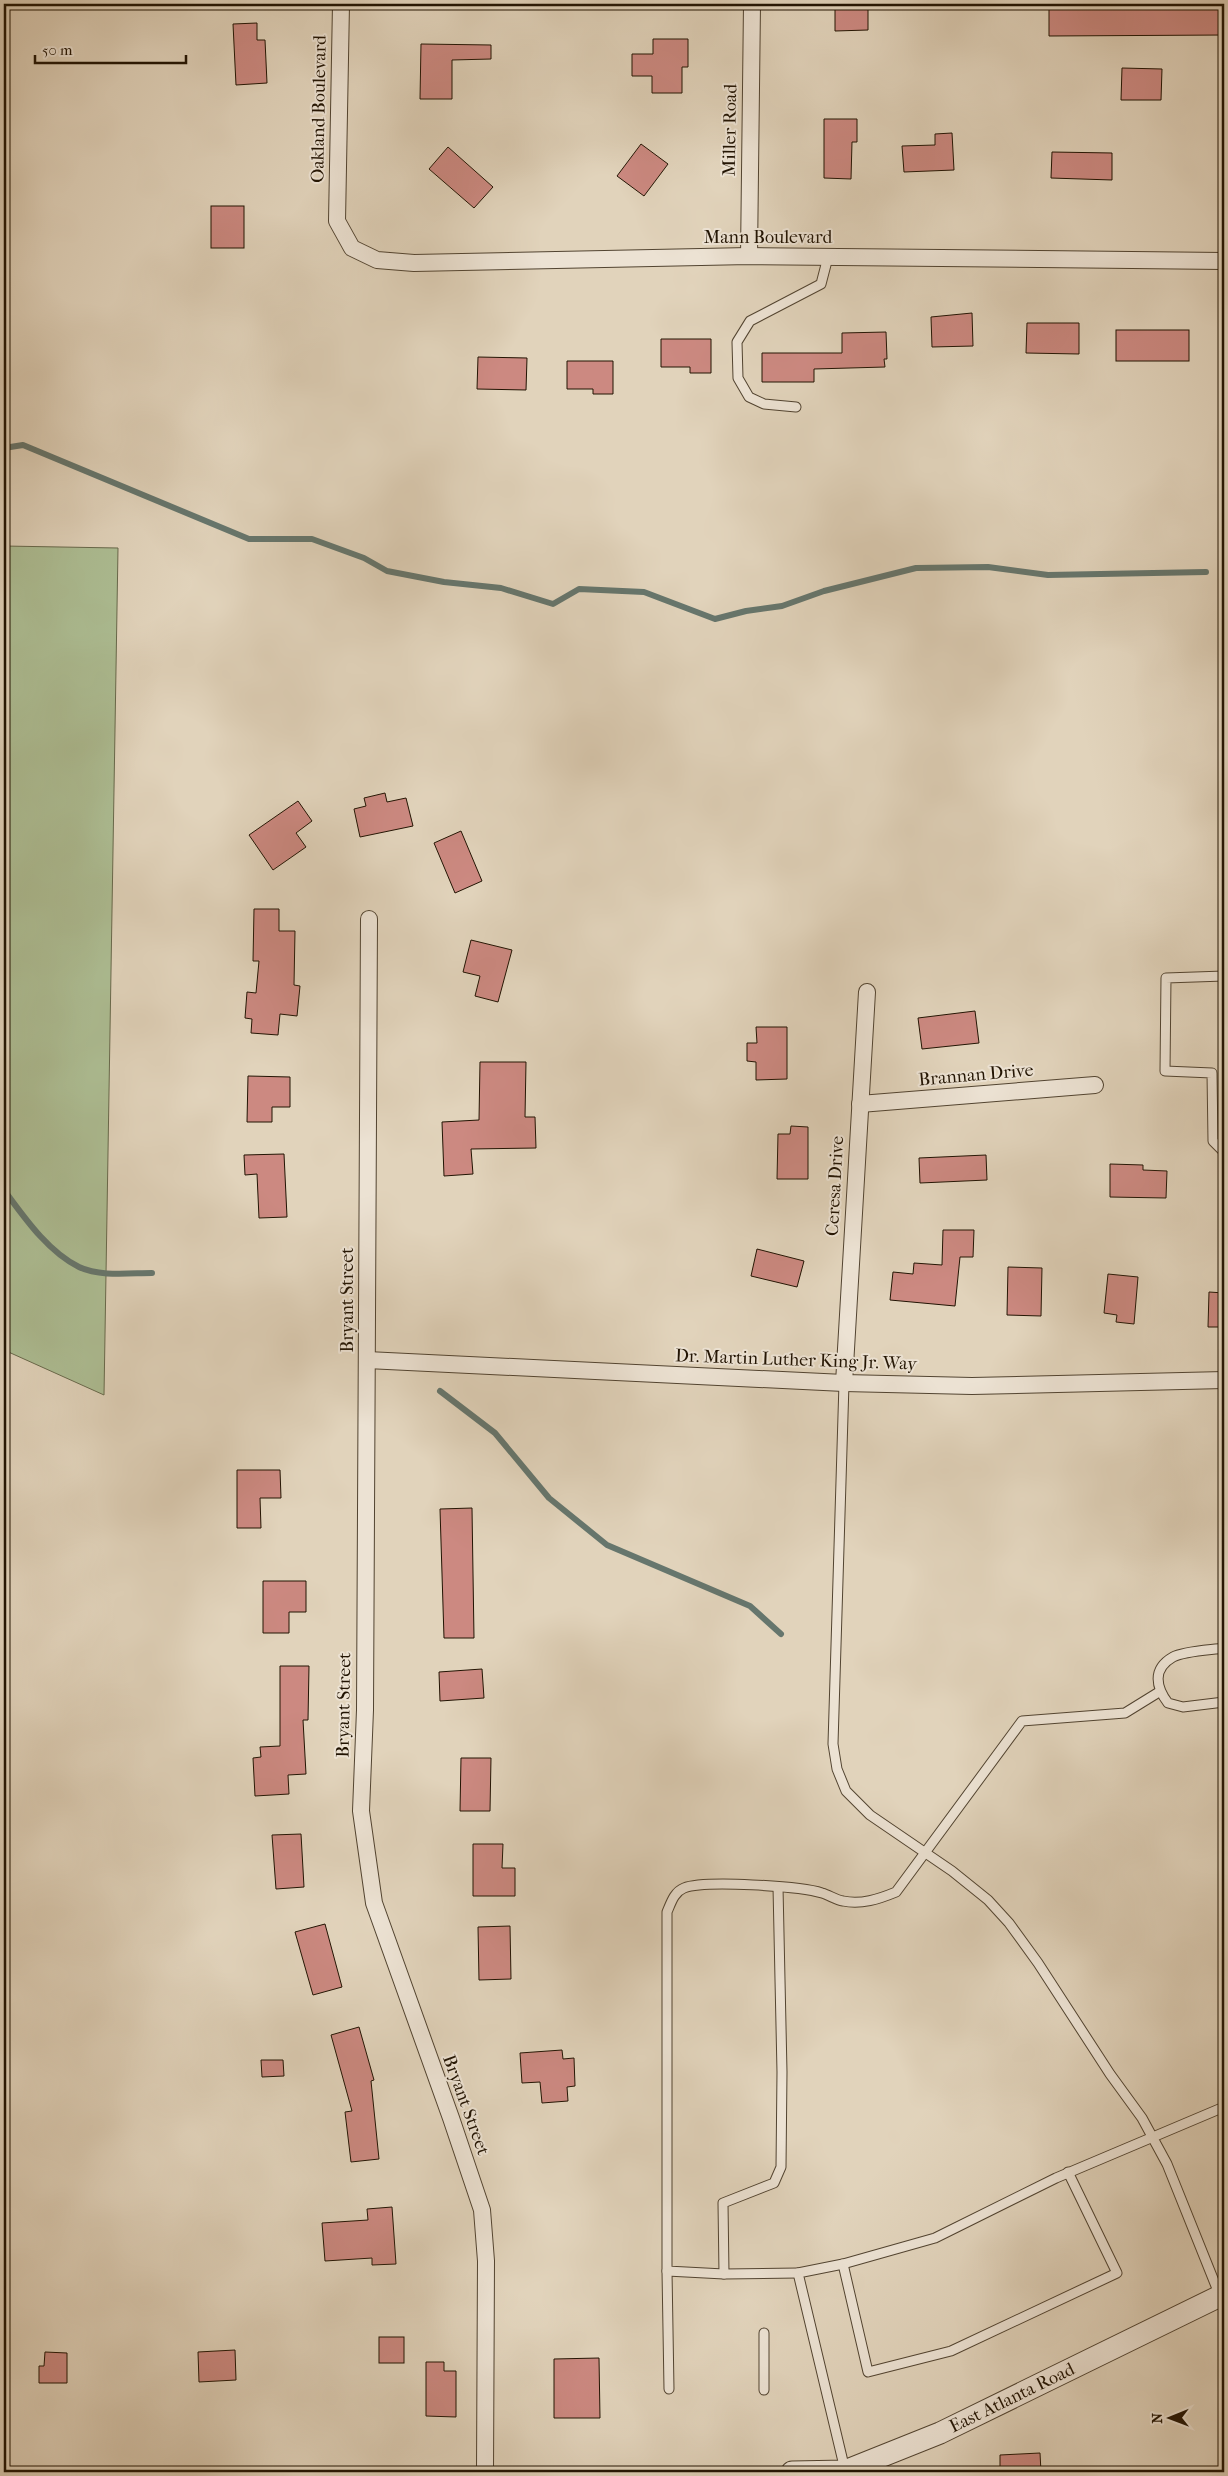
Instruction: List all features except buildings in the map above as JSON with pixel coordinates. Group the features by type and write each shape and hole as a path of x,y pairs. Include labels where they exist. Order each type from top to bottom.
{"street":[{"name":"Oakland Boulevard","path":"337,215 341,4"},
{"name":"Miller Road","path":"749,256 752,4"},
{"name":"Mann Boulevard","path":"337,215 337,221 352,248 377,260 414,262 749,256 1224,261"},
{"name":"Bryant Street","path":"369,919 365,1710 361,1811 374,1903 482,2210 486,2261 485,2472"},
{"name":"Ceresa Drive","path":"844,1383 867,992"},
{"name":"Brannan Drive","path":"860,1104 1095,1085"},
{"name":"Dr. Martin Luther King Jr. Way","path":"367,1360 844,1383 972,1386 1224,1380"},
{"name":"East Atlanta Road","path":"792,2472 845,2472 940,2433 1222,2295"}],"lane":[{"path":"796,407 764,404 749,396 738,378 737,342 750,321 820,284 828,257"},
{"path":"1224,976 1166,978 1165,1071 1212,1073 1213,1141 1224,1152"},
{"path":"844,1383 833,1744 837,1769 846,1792 870,1815 952,1871 988,1900 1009,1923 1152,2136 1167,2164 1222,2295"},
{"path":"1224,1648 1174,1656 1159,1674 1157,1683 1159,1692 1168,1703 1183,1707 1224,1702"},
{"path":"669,2389 667,2271 667,1912 673,1896 684,1888 724,1885 778,1887 821,1893 843,1901 863,1902 896,1892 1022,1721 1125,1713 1159,1692"},
{"path":"724,2274 723,2203 774,2183 780,2167 782,2072 778,1887"},
{"path":"667,2271 724,2274 798,2272 843,2264 935,2238 1068,2172 1224,2107"},
{"path":"843,2264 868,2372 951,2351 1117,2273 1068,2172"},
{"path":"798,2272 845,2472"},
{"path":"764,2333 764,2390"}],"green space":[{"path":"4,546 118,548 104,1395 4,1350"}],"waterway":[{"path":"4,448 23,445 249,539 312,539 364,558 387,571 444,582 501,588 553,604 579,589 644,592 715,619 746,611 782,606 824,591 916,568 988,567 1048,575 1206,572"},
{"path":"4,1190 37,1233 57,1252 79,1267 106,1273 152,1273"},
{"path":"440,1391 495,1433 549,1498 607,1545 750,1606 781,1634"}]}
